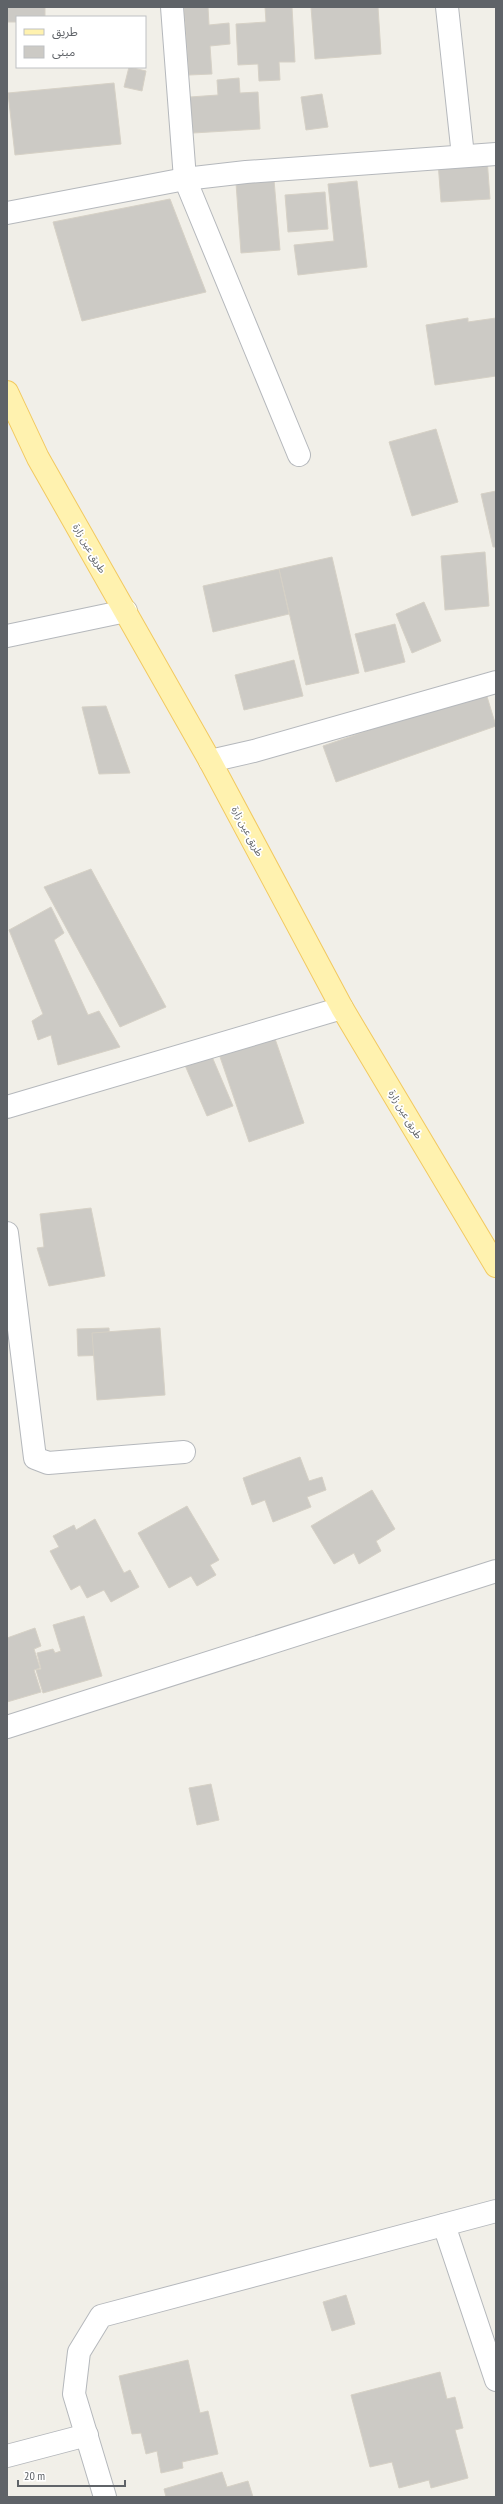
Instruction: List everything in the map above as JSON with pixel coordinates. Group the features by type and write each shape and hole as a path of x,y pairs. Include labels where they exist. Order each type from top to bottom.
{"main road":[{"name":"طريق عين زارة","path":"7,392 38,458 210,761 342,1008 496,1266"}],"street":[{"path":"172,7 185,179 299,455"},
{"path":"447,7 463,156"},
{"path":"7,213 185,179 246,172 496,154"},
{"path":"7,636 126,611"},
{"path":"210,761 254,751 496,682"},
{"path":"7,1107 342,1008"},
{"path":"7,1233 15,1369 35,1458 48,1463 184,1452"},
{"path":"7,1728 496,1571"},
{"path":"105,2497 74,2394 79,2352 101,2316 496,2211"},
{"path":"444,2225 496,2380"},
{"path":"7,2456 87,2435"}],"building":[{"path":"7,7 45,7 45,16 16,16 16,22 7,22"},
{"path":"184,7 208,7 209,25 229,23 230,44 210,46 212,74 189,75"},
{"path":"265,7 292,7 295,62 279,62 280,80 259,81 258,64 238,65 236,24 266,22"},
{"path":"311,7 378,7 381,54 315,59"},
{"path":"129,68 146,71 142,91 124,87"},
{"path":"239,78 240,93 258,92 260,129 193,133 190,97 218,95 217,80"},
{"path":"114,83 121,144 15,155 8,93"},
{"path":"322,94 328,127 306,130 301,97"},
{"path":"487,158 490,199 441,202 438,162"},
{"path":"274,180 280,250 241,253 236,183"},
{"path":"357,181 367,267 298,275 294,245 334,241 328,184"},
{"path":"325,192 328,229 288,232 285,195"},
{"path":"170,199 206,292 82,321 53,222"},
{"path":"468,318 468,322 496,318 496,376 435,385 426,325"},
{"path":"436,429 458,502 412,516 389,442"},
{"path":"496,491 496,547 493,547 481,494"},
{"path":"485,552 489,606 445,610 441,556"},
{"path":"332,557 359,673 306,685 279,569"},
{"path":"279,569 289,614 213,632 203,586"},
{"path":"424,602 441,641 412,653 396,614"},
{"path":"395,624 405,662 365,672 355,634"},
{"path":"294,660 303,696 244,710 235,675"},
{"path":"485,690 496,726 336,782 323,746"},
{"path":"106,706 130,773 99,774 82,707"},
{"path":"91,869 166,1007 120,1027 44,887"},
{"path":"51,907 64,933 54,940 88,1015 99,1011 120,1047 58,1065 51,1035 38,1040 32,1021 43,1014 9,930"},
{"path":"272,1030 304,1123 249,1142 217,1048"},
{"path":"210,1052 233,1106 207,1116 184,1063"},
{"path":"91,1208 105,1276 49,1286 37,1248 44,1247 40,1214"},
{"path":"109,1328 110,1355 78,1356 77,1329"},
{"path":"160,1328 165,1395 97,1400 92,1333"},
{"path":"300,1457 309,1481 322,1477 326,1490 307,1497 311,1507 273,1522 265,1500 252,1505 243,1478"},
{"path":"372,1490 395,1529 376,1541 381,1551 359,1564 354,1553 334,1564 311,1526"},
{"path":"187,1506 219,1560 210,1565 216,1575 197,1586 191,1576 169,1588 138,1533"},
{"path":"95,1519 124,1573 130,1570 139,1587 111,1602 104,1590 87,1598 80,1585 71,1590 50,1551 59,1547 53,1536 74,1525 76,1530"},
{"path":"84,1616 102,1676 43,1693 36,1670 41,1669 37,1653 53,1649 55,1653 61,1651 53,1625"},
{"path":"35,1628 41,1646 34,1649 40,1668 34,1670 41,1692 7,1702 7,1638"},
{"path":"211,1784 219,1820 197,1825 189,1788"},
{"path":"346,2295 355,2324 332,2331 323,2302"},
{"path":"188,2360 200,2413 208,2411 218,2454 182,2462 183,2468 161,2473 157,2451 146,2454 141,2433 132,2434 119,2376"},
{"path":"440,2372 447,2399 455,2397 463,2428 455,2430 468,2478 431,2488 429,2480 399,2488 392,2462 370,2467 351,2395"},
{"path":"222,2472 227,2487 248,2481 253,2497 166,2497 164,2489"}]}
